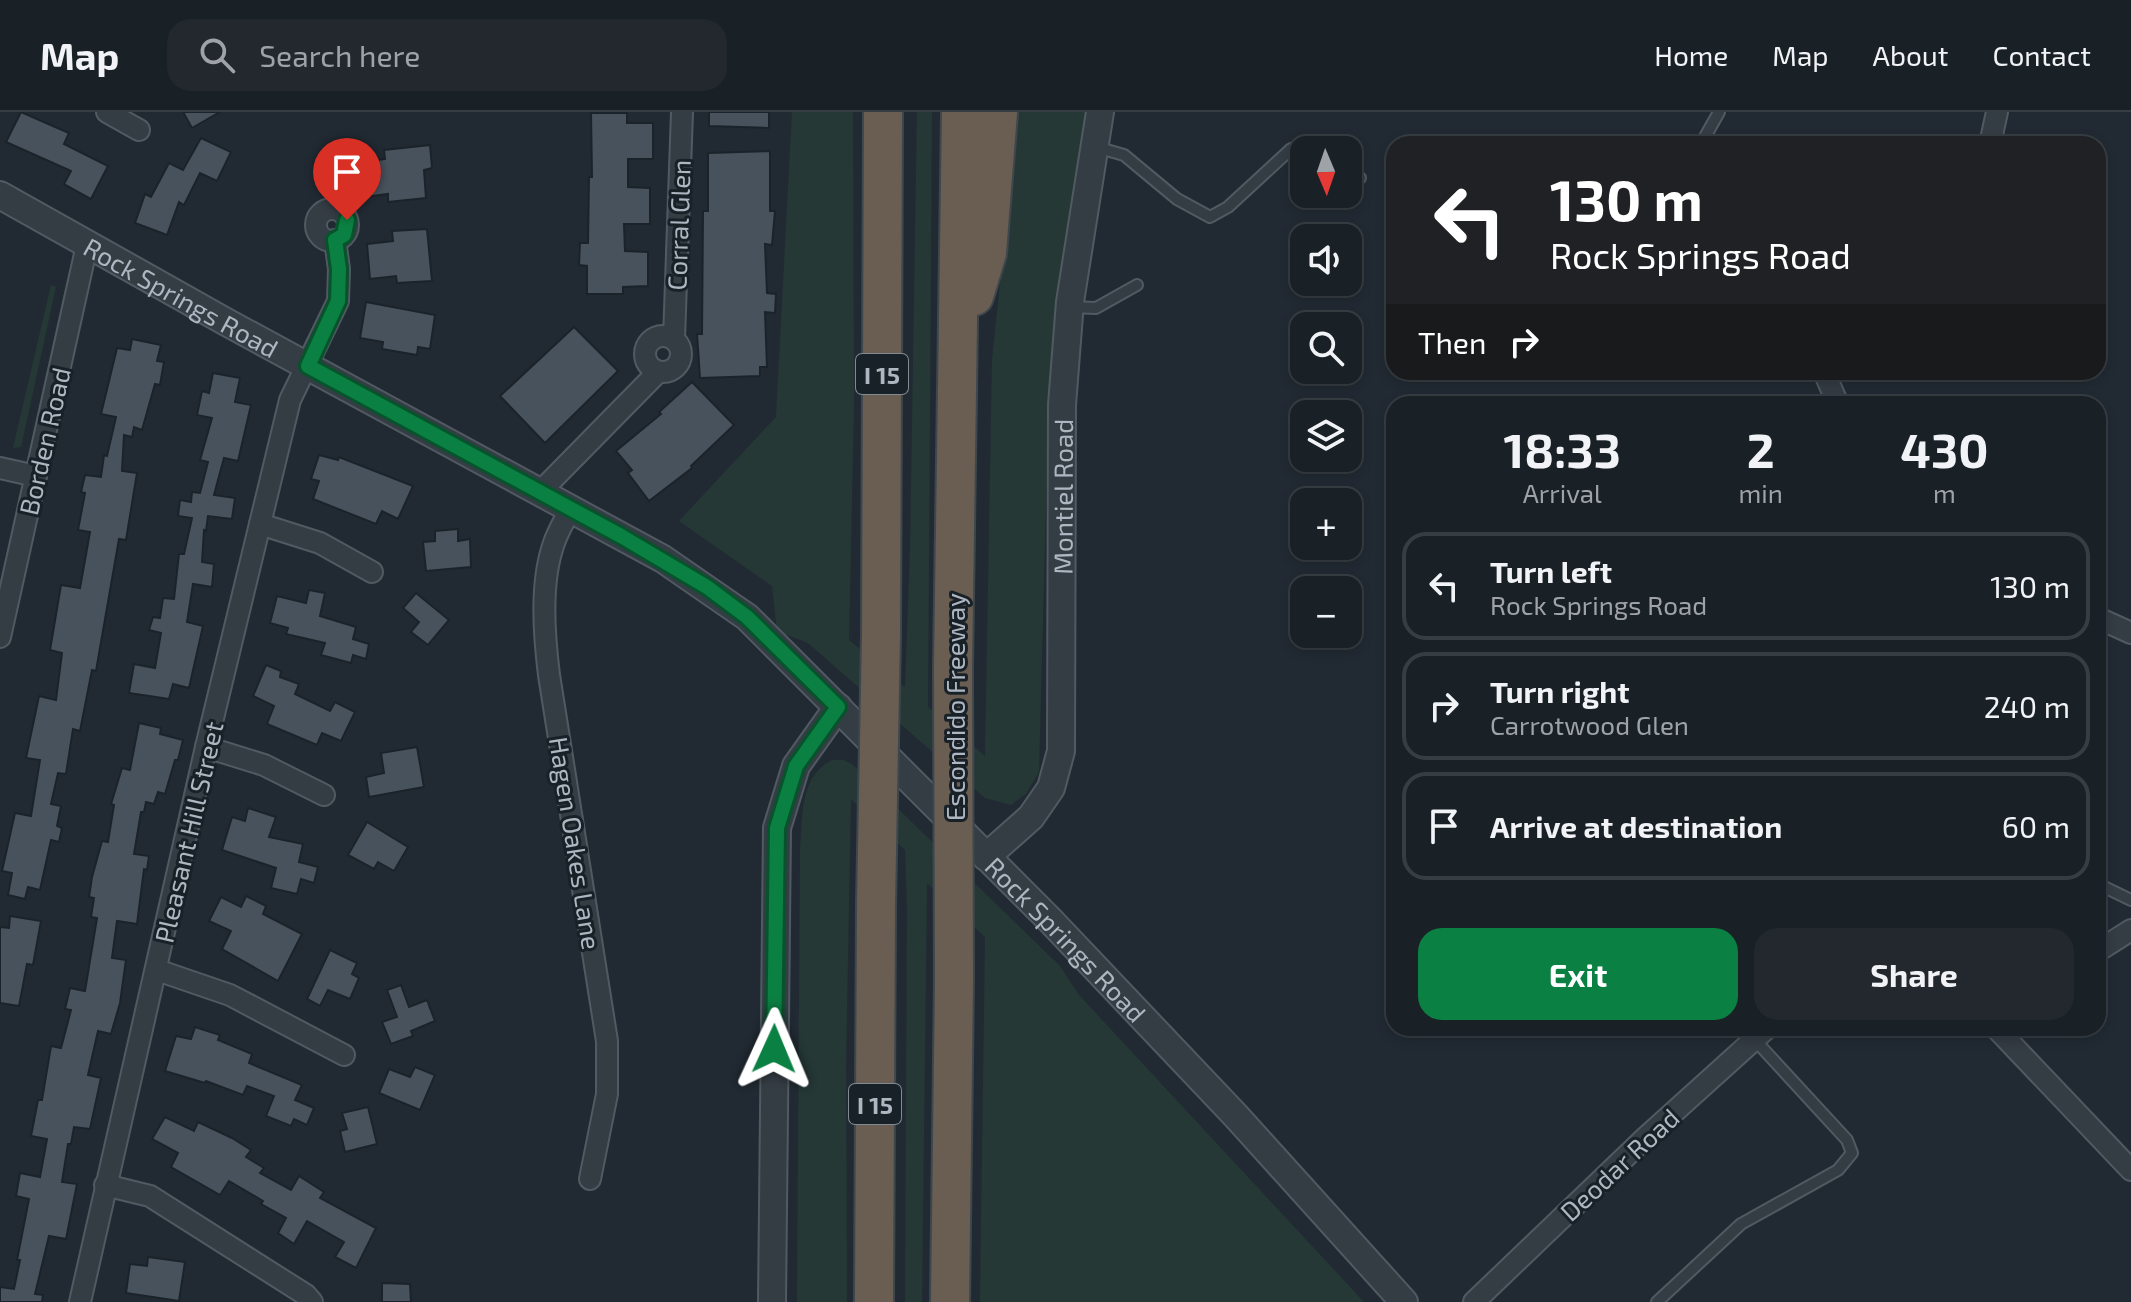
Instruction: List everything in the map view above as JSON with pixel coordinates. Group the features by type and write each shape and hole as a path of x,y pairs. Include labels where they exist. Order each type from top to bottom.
{"highway":[{"name":"I 15","path":"874,1302 883,112"},
{"name":"Escondido Freeway","path":"950,1302 954,980 953,667 961,112"},
{"path":"960,344 987,253 998,112"}],"street":[{"path":"107,112 139,130"},
{"name":"Corral Glen","path":"540,492 658,372 646,360 648,344 657,336 674,339 682,112"},
{"name":"Montiel Road","path":"986,857 1031,817 1051,788 1061,751 1062,405 1070,307 1100,112"},
{"path":"1992,136 1997,112"},
{"name":"Rock Springs Road","path":"0,195 663,559 747,617 986,857 1236,1116 1404,1302"},
{"name":"Pleasant Hill Street","path":"80,1302 206,747 290,400 338,301 339,269 335,240"},
{"name":"Borden Road","path":"0,637 87,245"},
{"path":"0,468 36,476"},
{"name":"Hagen Oakes Lane","path":"570,509 553,545 544,623 549,675 607,1041 607,1094 590,1179"},
{"path":"260,524 320,543 372,572"},
{"path":"2106,622 2131,633"},
{"path":"772,1302 777,828 796,766 838,707"},
{"path":"206,747 264,765 324,795"},
{"path":"2106,946 2131,930"},
{"path":"157,970 230,995 344,1055"},
{"name":"Deodar Road","path":"1474,1302 1644,1139 1759,1036"},
{"path":"2004,1036 2131,1170"},
{"path":"105,1185 150,1196 306,1295 312,1302"}],"lane":[{"path":"1706,136 1719,112"},
{"path":"1094,147 1124,155 1177,199 1210,217 1228,207 1290,150"},
{"path":"1070,307 1096,308 1137,285"},
{"path":"2106,888 2131,900"},
{"path":"1657,1302 1741,1224 1838,1170 1852,1153 1847,1140 1763,1036"}],"green space":[{"path":"792,112 853,112 854,407 849,640 905,687 917,112 932,112 928,707 985,756 992,360 1018,112 1088,112 1049,392 1039,772 1026,794 1011,805 985,798 808,643 777,631 772,586 679,521 776,417"},
{"path":"51,285 56,287 21,447 13,448"},
{"path":"832,760 852,764 1060,966 1079,995 1364,1302 980,1302 985,937 927,883 922,1302 905,1302 905,850 851,799 846,1062 847,1302 797,1302 800,849 808,787 821,767"}],"building":[{"path":"21,112 69,133 64,144 108,166 91,199 64,184 71,171 6,142"},
{"path":"183,112 220,112 192,128"},
{"path":"709,112 769,112 769,128 709,126"},
{"path":"591,113 627,113 627,123 653,123 653,159 628,159 628,187 650,188 650,224 624,224 625,251 648,252 648,286 623,287 623,294 587,294 587,266 579,265 580,243 588,243 589,177 592,177"},
{"path":"201,138 231,152 217,181 200,173 184,205 179,202 167,235 135,223 145,194 151,197 169,163 183,170"},
{"path":"430,145 432,168 424,170 426,198 388,202 388,194 365,197 358,163 385,159 384,150"},
{"path":"770,151 770,211 775,211 772,245 765,244 767,293 776,294 775,313 765,312 767,367 760,367 760,376 700,378 697,334 702,334 703,211 708,211 708,153"},
{"path":"427,229 432,281 397,283 396,276 370,279 367,244 393,241 392,231"},
{"path":"366,302 435,315 430,349 418,347 417,355 382,349 383,342 360,338"},
{"path":"574,327 618,371 545,443 500,396"},
{"path":"132,339 161,345 157,361 164,362 160,385 155,384 142,430 134,427 132,437 124,435 122,471 137,473 126,540 119,539 96,671 92,670 80,731 73,729 66,774 58,773 51,804 61,806 57,826 62,828 59,842 51,840 40,890 28,887 25,899 8,895 12,873 2,871 15,813 31,816 40,760 26,758 39,696 56,700 62,653 50,650 61,585 80,588 90,532 78,530 85,493 81,492 85,475 101,477 104,455 107,456 116,417 101,414 117,348 130,350"},
{"path":"213,373 240,378 235,402 251,405 238,461 224,458 214,495 235,498 232,519 208,516 204,530 202,562 214,564 212,587 193,584 187,622 203,626 189,688 173,684 169,699 129,693 134,664 155,668 161,633 149,630 153,617 160,618 163,598 174,599 179,554 184,554 192,518 178,516 180,500 191,502 192,492 200,493 208,462 200,460 212,418 197,415 202,391 209,393"},
{"path":"692,382 734,425 692,468 649,501 628,473 632,470 616,451 661,414 659,412"},
{"path":"319,455 338,460 339,457 413,486 398,519 382,511 376,524 313,499 319,481 311,479"},
{"path":"458,529 458,541 470,539 471,567 426,571 423,542 435,541 435,531"},
{"path":"309,590 325,593 320,616 356,627 353,639 369,644 366,659 353,655 351,663 321,655 325,643 286,634 288,628 270,623 277,596 306,603"},
{"path":"416,593 449,620 428,645 411,632 419,622 403,608"},
{"path":"266,665 281,671 280,677 299,684 295,694 330,711 335,702 355,712 341,741 322,733 317,745 267,724 274,706 253,696"},
{"path":"139,723 161,728 160,734 183,740 165,794 158,792 154,804 146,802 144,812 141,812 134,854 149,856 147,870 144,869 137,924 117,921 112,958 126,960 120,1003 111,1034 98,1031 88,1075 101,1078 90,1129 74,1127 71,1144 68,1144 62,1182 77,1184 66,1239 49,1236 35,1294 43,1295 42,1302 0,1302 0,1287 14,1289 20,1260 17,1260 29,1199 16,1196 20,1173 40,1177 47,1139 31,1136 38,1100 42,1100 51,1046 61,1048 71,1010 65,1009 70,988 85,991 97,918 91,917 94,898 89,897 92,877 102,841 108,842 114,805 111,804 122,768 130,770"},
{"path":"417,747 424,787 369,797 366,777 384,773 381,753"},
{"path":"248,808 276,817 269,837 303,844 299,862 318,867 314,883 301,879 297,894 271,888 276,868 222,850 232,817 245,821"},
{"path":"367,822 408,847 394,871 378,862 374,869 348,855"},
{"path":"246,896 266,906 263,914 302,934 278,981 222,949 231,931 209,921 221,897 241,907"},
{"path":"10,916 41,921 33,965 27,964 19,1006 0,1003 0,927 9,928"},
{"path":"330,950 357,963 352,974 359,978 350,999 328,990 320,1006 307,999"},
{"path":"401,985 409,1007 427,1000 435,1021 411,1031 413,1036 391,1044 382,1022 397,1017 387,990"},
{"path":"195,1027 220,1035 218,1040 252,1054 249,1063 302,1085 295,1100 314,1108 307,1125 294,1119 291,1126 266,1116 274,1096 247,1086 243,1095 206,1081 165,1071 176,1036 191,1039"},
{"path":"415,1067 435,1075 420,1110 379,1093 389,1069 410,1077"},
{"path":"368,1107 377,1144 345,1152 340,1131 347,1129 342,1113"},
{"path":"165,1117 194,1131 198,1122 232,1138 251,1150 246,1157 264,1168 260,1173 291,1190 299,1176 324,1192 320,1198 376,1228 356,1268 335,1257 344,1242 307,1221 294,1244 278,1233 286,1218 261,1204 263,1201 229,1181 220,1195 171,1167 178,1153 152,1139"},
{"path":"148,1257 185,1262 179,1301 126,1293 130,1264 147,1266"},
{"path":"382,1283 410,1284 411,1302 382,1302"}],"route":[{"path":"347,220 347,231 335,240 339,269 338,301 308,366 663,559 707,587 747,617 838,707 796,766 777,828 774,1049"}]}
